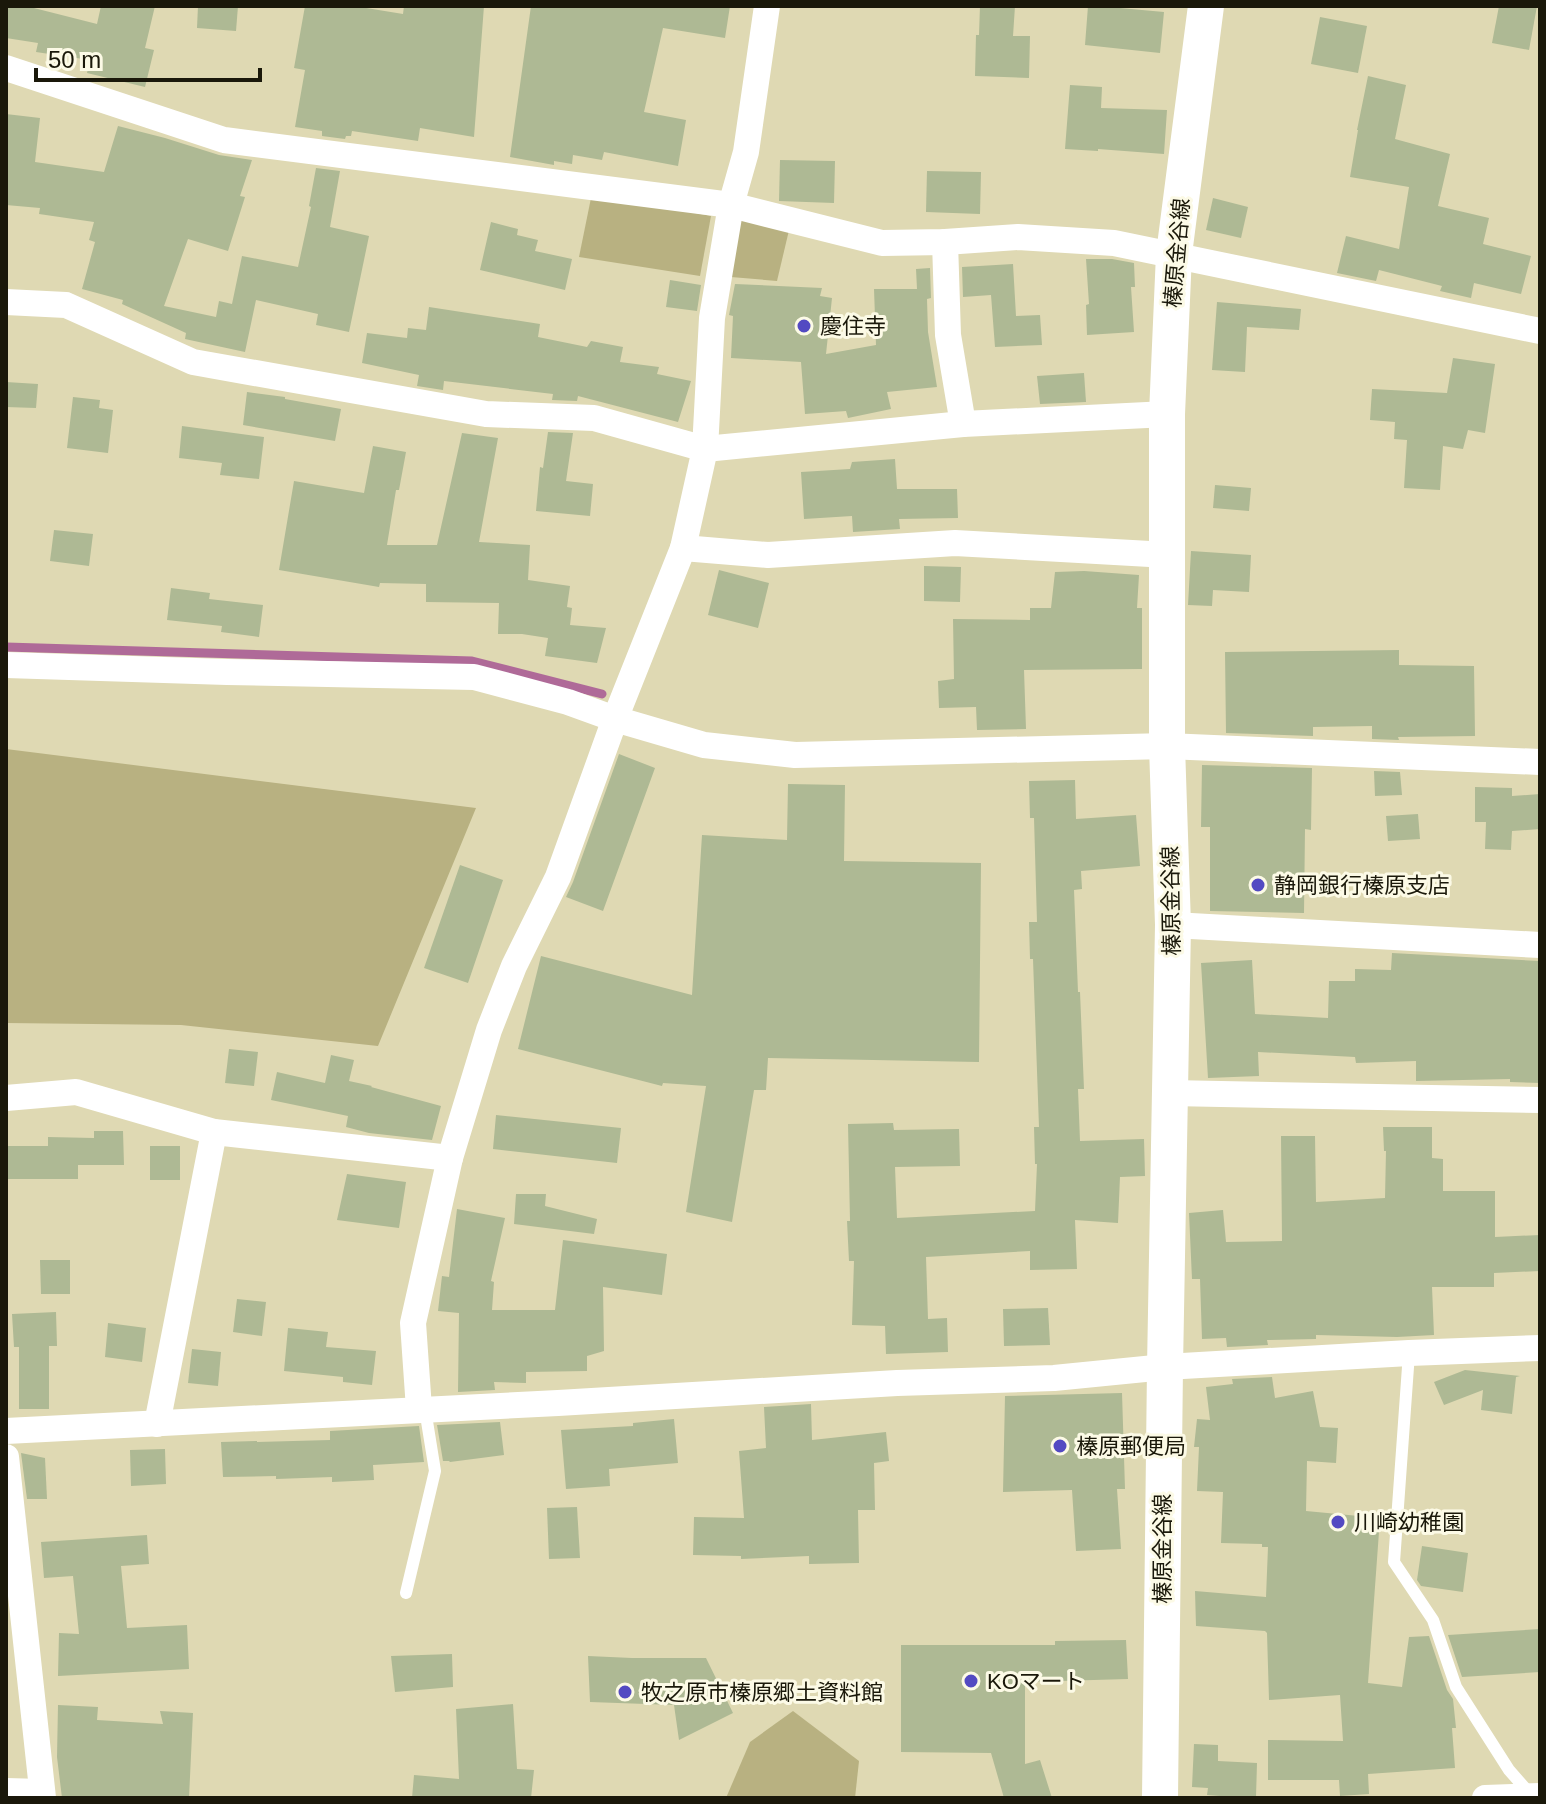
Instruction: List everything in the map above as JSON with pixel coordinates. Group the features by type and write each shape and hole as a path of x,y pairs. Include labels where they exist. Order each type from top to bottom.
{"main road":[{"name":"榛原金谷線","path":"1160,1798 1173,925 1167,746 1167,414 1174,254 1206,6"}],"street":[{"path":"422,1409 413,1323 450,1158 489,1030 514,966 558,877 615,719 683,548 705,449 712,318 731,205 746,152 767,6"},
{"path":"6,68 224,140 731,205 882,243 1018,237 1114,243 1540,331"},
{"path":"945,242 948,335 963,424"},
{"path":"6,302 66,305 193,362 486,414 594,418 705,449 963,424 1167,414"},
{"path":"683,548 768,555 955,543 1168,555"},
{"path":"6,665 474,677 568,702 704,745 795,755 1167,746 1540,762"},
{"path":"1173,925 1540,945"},
{"path":"6,1098 76,1092 214,1132 450,1158"},
{"path":"1170,1093 1540,1100"},
{"path":"157,1424 214,1132"},
{"path":"6,1431 897,1383 1054,1378 1165,1367 1540,1348"},
{"path":"6,1457 43,1795 6,1791"},
{"path":"1485,1798 1535,1795"}],"lane":[{"path":"1409,1353 1394,1562 1433,1620 1456,1687 1509,1770 1535,1795"},
{"path":"406,1593 435,1471 422,1409"}],"shaded area":[{"path":"592,193 711,216 700,276 579,257"},
{"path":"735,213 790,226 777,281 731,277"},
{"path":"6,749 476,808 378,1046 181,1025 6,1023"},
{"path":"793,1711 859,1761 855,1798 726,1798 750,1742"}],"building":[{"path":"6,6 26,6 97,24 101,6 155,6 145,48 154,50 145,87 87,73 90,60 36,52 38,43 6,38"},
{"path":"198,6 238,6 236,31 197,28"},
{"path":"305,6 354,6 403,14 404,6 484,6 474,137 420,128 418,141 352,131 351,136 345,139 322,136 322,131 295,127 305,70 294,68"},
{"path":"531,6 730,6 725,38 663,28 644,112 686,120 678,166 604,152 602,160 573,155 572,164 554,161 554,165 510,157"},
{"path":"980,6 1015,6 1013,36 1030,36 1029,78 975,76"},
{"path":"1088,6 1121,6 1164,12 1160,53 1085,45"},
{"path":"1499,6 1537,6 1529,50 1492,43"},
{"path":"1320,17 1367,26 1358,73 1311,64"},
{"path":"1368,76 1406,85 1395,139 1450,154 1438,206 1489,218 1483,244 1531,256 1521,294 1474,283 1471,298 1440,291 1442,286 1379,270 1376,281 1337,273 1346,236 1399,249 1409,187 1350,177"},
{"path":"1070,85 1102,87 1101,108 1167,110 1164,154 1065,149"},
{"path":"6,114 40,118 35,162 104,172 118,126 219,155 252,160 240,196 245,197 228,251 188,239 164,306 216,317 219,301 232,304 242,256 298,267 316,168 340,171 330,227 369,236 349,332 316,325 318,314 256,300 245,352 185,339 186,333 122,304 123,300 82,289 95,242 89,240 94,222 39,214 40,208 6,205"},
{"path":"780,160 835,161 834,203 779,201"},
{"path":"927,171 981,172 980,214 926,212"},
{"path":"1213,198 1248,207 1241,238 1206,230"},
{"path":"491,222 518,229 517,235 538,240 535,251 572,259 565,290 480,270"},
{"path":"1086,259 1134,263 1135,287 1131,287 1134,332 1087,335 1086,305 1089,304"},
{"path":"1013,264 1016,316 1040,315 1042,345 995,347 991,295 963,297 962,267"},
{"path":"930,268 928,332 937,387 887,392 891,409 848,418 846,411 805,414 801,362 731,358 733,316 729,315 735,284 822,288 820,296 832,298 826,354 876,345 874,289 917,289 916,269"},
{"path":"670,280 701,285 697,311 666,307"},
{"path":"1217,302 1301,309 1299,330 1247,327 1245,372 1212,370"},
{"path":"429,307 540,324 538,337 587,347 591,341 623,347 620,362 659,367 657,374 691,381 678,422 578,396 577,401 552,400 553,394 444,381 443,390 417,386 419,375 362,363 367,333 407,338 408,328 426,330"},
{"path":"1453,358 1495,364 1485,433 1468,430 1463,449 1443,446 1440,490 1404,488 1407,440 1394,439 1395,422 1370,420 1372,389 1447,393"},
{"path":"1084,373 1086,402 1040,404 1037,376"},
{"path":"6,382 38,384 36,408 6,407"},
{"path":"247,392 341,409 335,441 243,425"},
{"path":"73,397 100,400 99,408 113,410 108,453 67,448"},
{"path":"182,426 264,437 259,479 220,475 222,463 179,458"},
{"path":"548,432 573,433 566,481 593,484 590,516 536,511 540,467 543,468"},
{"path":"462,433 498,438 479,542 530,545 528,580 570,586 567,607 572,608 570,625 606,628 597,663 545,656 548,638 498,634 499,603 426,602 426,584 380,583 379,587 279,570 294,481 364,493 373,446 406,452 387,545 437,545"},
{"path":"895,459 897,489 957,489 958,518 899,519 900,529 853,532 852,516 804,519 801,472 850,469 852,462"},
{"path":"1215,485 1251,488 1249,511 1213,508"},
{"path":"54,530 93,534 89,566 50,561"},
{"path":"1191,551 1251,555 1249,592 1213,590 1212,606 1188,605"},
{"path":"924,566 961,567 960,602 924,601"},
{"path":"719,570 769,583 758,628 708,615"},
{"path":"1055,572 1139,575 1137,608 1142,608 1142,669 1024,670 1026,729 977,730 976,707 939,708 938,681 954,679 953,619 1030,620 1030,608 1051,608"},
{"path":"171,588 210,593 209,599 263,605 259,637 221,632 222,626 167,620"},
{"path":"1399,650 1399,665 1474,666 1475,736 1372,739 1372,726 1313,727 1313,736 1226,733 1225,652"},
{"path":"619,754 655,768 603,911 566,897"},
{"path":"1202,765 1312,768 1311,830 1305,829 1304,913 1210,911 1210,827 1201,827"},
{"path":"1374,771 1400,772 1402,795 1375,796"},
{"path":"1075,780 1076,819 1136,815 1140,866 1081,871 1082,889 1074,890 1084,1089 1078,1089 1080,1141 1144,1139 1145,1176 1120,1177 1118,1223 1075,1220 1077,1269 1030,1270 1030,1251 926,1257 928,1319 947,1318 948,1352 886,1354 885,1326 852,1325 854,1261 849,1261 847,1221 850,1221 848,1124 893,1123 894,1130 959,1129 960,1166 895,1167 897,1218 1035,1211 1037,1164 1034,1127 1039,1127 1029,922 1037,922 1034,818 1030,818 1029,781"},
{"path":"788,784 845,785 844,861 981,863 979,1062 768,1058 766,1090 754,1090 732,1222 686,1212 706,1086 663,1083 662,1086 518,1049 541,956 692,995 702,835 787,840"},
{"path":"1475,787 1512,788 1512,796 1540,794 1540,829 1512,831 1511,850 1485,849 1486,822 1475,822"},
{"path":"1418,814 1420,839 1388,841 1386,816"},
{"path":"460,865 503,880 468,983 424,968"},
{"path":"1392,953 1540,961 1540,1083 1510,1082 1510,1079 1416,1081 1416,1061 1356,1063 1355,1057 1258,1052 1259,1076 1208,1078 1201,963 1252,960 1255,1014 1328,1018 1329,981 1355,981 1355,969 1391,970"},
{"path":"229,1049 258,1052 254,1086 225,1083"},
{"path":"331,1055 354,1060 349,1081 441,1106 432,1140 369,1133 346,1127 348,1116 271,1100 277,1072 325,1083"},
{"path":"496,1115 621,1128 617,1163 493,1149"},
{"path":"1383,1127 1432,1127 1432,1158 1443,1159 1443,1191 1495,1191 1495,1237 1540,1235 1540,1271 1494,1273 1494,1287 1432,1287 1434,1335 1316,1335 1316,1339 1267,1340 1268,1345 1227,1347 1226,1338 1202,1339 1200,1279 1192,1279 1189,1213 1223,1210 1226,1242 1282,1241 1281,1136 1315,1136 1316,1202 1385,1198"},
{"path":"94,1131 123,1131 124,1165 78,1165 78,1179 6,1179 6,1146 48,1146 48,1137 94,1138"},
{"path":"150,1146 180,1146 180,1180 150,1180"},
{"path":"347,1174 406,1182 399,1228 337,1220"},
{"path":"516,1194 546,1194 545,1206 597,1219 594,1234 514,1224"},
{"path":"457,1209 505,1218 491,1281 494,1282 492,1310 555,1310 563,1240 667,1254 662,1295 603,1287 604,1351 587,1356 587,1371 526,1372 526,1383 494,1382 495,1390 458,1392 459,1313 438,1311 442,1276 449,1277"},
{"path":"40,1260 70,1260 70,1294 41,1294"},
{"path":"237,1299 266,1302 262,1336 233,1332"},
{"path":"1048,1308 1050,1345 1004,1346 1003,1309"},
{"path":"56,1312 57,1346 49,1346 49,1409 19,1409 19,1347 14,1347 12,1314"},
{"path":"108,1323 146,1328 142,1362 105,1357"},
{"path":"288,1328 328,1332 326,1347 376,1351 372,1385 343,1382 343,1377 284,1371"},
{"path":"192,1349 221,1352 218,1386 188,1383"},
{"path":"1465,1370 1520,1376 1516,1377 1512,1414 1481,1410 1483,1390 1444,1405 1434,1382"},
{"path":"1272,1377 1275,1398 1313,1391 1320,1427 1338,1428 1336,1463 1307,1461 1306,1511 1380,1518 1368,1683 1402,1687 1409,1637 1429,1636 1447,1690 1453,1699 1455,1768 1368,1774 1369,1794 1340,1796 1339,1780 1268,1780 1268,1740 1343,1741 1340,1695 1269,1700 1267,1633 1196,1626 1195,1591 1266,1597 1268,1547 1262,1547 1262,1544 1221,1543 1223,1492 1197,1491 1199,1447 1194,1447 1197,1419 1210,1420 1206,1387 1233,1384 1232,1379"},
{"path":"1122,1393 1125,1489 1117,1489 1121,1549 1076,1551 1072,1490 1003,1492 1005,1396"},
{"path":"811,1404 812,1440 886,1432 889,1461 874,1463 875,1510 858,1510 859,1563 809,1564 809,1556 741,1559 741,1556 693,1555 694,1517 744,1518 739,1451 766,1448 764,1407"},
{"path":"674,1419 678,1463 609,1469 610,1486 566,1489 561,1430 633,1426 633,1423"},
{"path":"500,1422 504,1455 443,1461 437,1425"},
{"path":"419,1426 424,1462 373,1465 374,1480 332,1482 332,1477 223,1477 221,1442 330,1440 330,1431"},
{"path":"165,1449 166,1484 131,1486 130,1450"},
{"path":"21,1453 45,1458 47,1499 27,1499"},
{"path":"577,1507 580,1558 549,1559 547,1508"},
{"path":"147,1535 149,1564 121,1566 127,1628 187,1625 189,1669 58,1676 59,1633 79,1634 73,1576 44,1578 41,1542"},
{"path":"1422,1546 1468,1553 1463,1592 1421,1586 1417,1580"},
{"path":"1540,1629 1540,1672 1462,1677 1448,1635"},
{"path":"1126,1640 1128,1679 1025,1682 1025,1764 1040,1760 1052,1798 1004,1798 991,1753 901,1752 901,1645 1055,1645 1055,1641"},
{"path":"452,1654 453,1687 395,1692 391,1656"},
{"path":"588,1656 706,1658 733,1713 679,1740 674,1705 590,1702"},
{"path":"513,1704 517,1769 534,1770 531,1798 412,1798 414,1775 459,1779 456,1709"},
{"path":"58,1705 98,1707 97,1720 163,1724 160,1711 193,1713 189,1798 62,1798 57,1757"},
{"path":"1194,1744 1218,1745 1218,1761 1257,1763 1256,1797 1207,1795 1208,1788 1192,1787"}],"waterway":[{"path":"6,647 472,661 602,694"}],"place":[{"name":"慶住寺","path":"804,326"},
{"name":"静岡銀行榛原支店","path":"1258,885"},
{"name":"榛原郵便局","path":"1060,1446"},
{"name":"川崎幼稚園","path":"1338,1522"},
{"name":"KOマート","path":"971,1681"},
{"name":"牧之原市榛原郷土資料館","path":"625,1692"}]}
